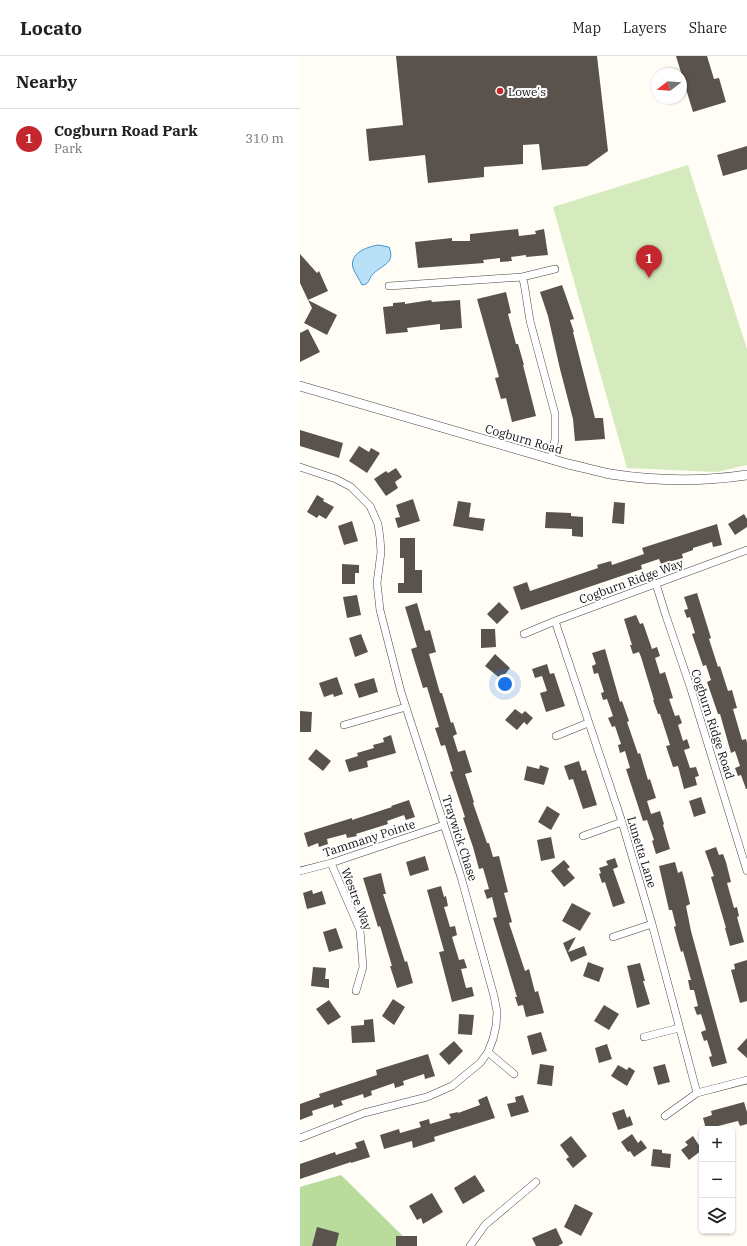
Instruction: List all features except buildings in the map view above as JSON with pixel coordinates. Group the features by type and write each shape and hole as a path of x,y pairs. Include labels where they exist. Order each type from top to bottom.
{"street":[{"path":"389,286 522,277 555,268"},
{"path":"522,277 530,321 555,414 555,439 551,459"},
{"name":"Cogburn Road","path":"300,386 551,459 608,473 642,478 677,480 712,479 747,475"},
{"name":"Traywick Chase","path":"300,467 336,479 351,487 370,506 378,524 381,552 378,583 380,610 406,707 461,877 494,996 497,1012 496,1026 488,1052 480,1063 452,1086 440,1092 364,1113 300,1138"},
{"name":"Cogburn Ridge Way","path":"524,634 555,621 747,550"},
{"name":"Cogburn Ridge Road","path":"656,584 690,686 747,871"},
{"name":"Lunetta Lane","path":"555,621 622,822 652,924 697,1093"},
{"path":"344,725 406,707"},
{"path":"556,736 588,723"},
{"path":"583,836 622,822"},
{"name":"Tammany Pointe","path":"300,871 444,825"},
{"name":"Westre Way","path":"331,862 360,930 363,967 356,991"},
{"path":"613,937 652,924"},
{"path":"644,1037 679,1028"},
{"path":"488,1052 514,1074"},
{"path":"665,1116 697,1093 747,1080"},
{"path":"470,1246 485,1225 536,1182"}],"green space":[{"path":"688,165 747,349 747,465 717,472 627,468 553,207"},
{"path":"341,1175 413,1246 300,1246 300,1187"}],"water":[{"path":"378,245 389,247 391,257 386,264 372,275 368,283 362,285 353,268 352,263 354,258 364,249"}],"place":[{"name":"Lowe's","path":"500,91"},
{"name":"Cogburn Road Park","path":"649,278"}]}
